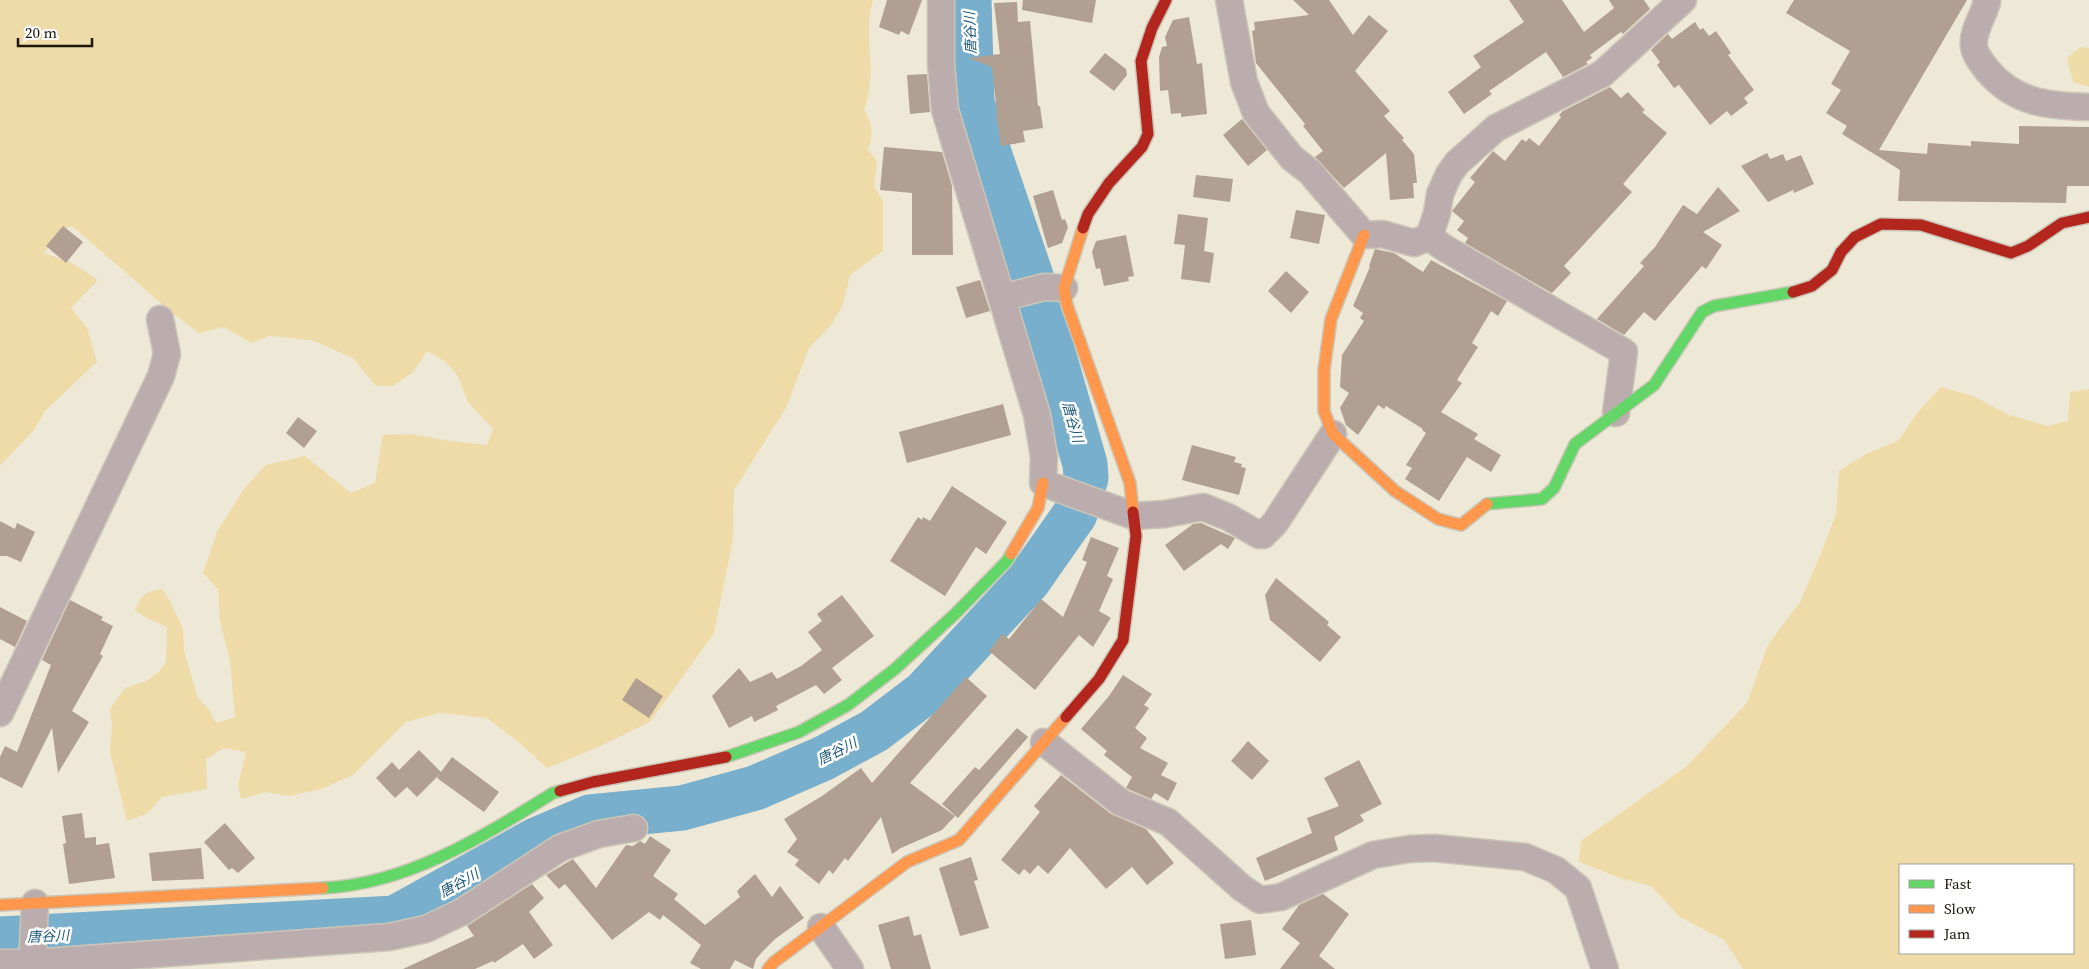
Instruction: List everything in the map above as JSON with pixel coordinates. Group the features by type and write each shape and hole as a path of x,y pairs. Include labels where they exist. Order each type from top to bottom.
{"street":[{"path":"941,0 941,64 944,110 1010,295 1042,436 1044,457 1053,487"},
{"path":"1054,287 1088,214 1109,183 1142,147 1148,134 1141,61 1152,28 1166,0"},
{"path":"1229,0 1244,82 1256,113 1292,158 1310,172 1364,235"},
{"path":"1986,0 1982,17 1975,30 1974,47 1980,61 1990,73 2015,94 2033,102 2089,107"},
{"path":"1364,235 1382,234 1414,243 1429,237 1437,213 1440,194 1457,162 1496,128 1602,74 1680,1"},
{"path":"1364,235 1331,319 1324,370 1324,411 1333,434 1395,492 1438,519 1461,525 1487,504 1542,499 1554,488 1574,444 1654,385 1702,312 1714,306 1797,291 1812,286 1832,270 1841,252 1855,237 1881,224 1922,225 2011,254 2028,246 2062,223 2089,217"},
{"path":"1429,237 1446,249 1624,352 1616,413"},
{"path":"1010,295 1054,287"},
{"path":"768,969 908,862 958,840 1099,679 1122,640 1130,595 1135,546 1130,483 1067,305 1054,287"},
{"path":"0,713 161,376 166,354 166,324 181,373"},
{"path":"1053,487 1134,516 1165,514 1203,507 1228,517 1259,535 1263,535 1275,524 1333,434"},
{"path":"0,904 342,887 364,884 388,877 457,850 553,793 593,782 730,756 799,732 848,705 895,669 968,601 1007,561 1038,508 1053,487"},
{"path":"1044,742 1120,802 1168,822 1242,888 1260,900 1281,898 1372,855 1409,849 1434,848 1525,857 1556,870 1578,888 1605,969"},
{"path":"0,963 31,966 389,937 426,929 462,912 560,848 600,834 634,828"},
{"path":"31,966 35,903"},
{"path":"821,927 850,969"}],"shaded area":[{"path":"0,0 873,0 869,27 870,81 864,110 871,129 868,150 877,161 874,186 883,201 883,251 850,275 843,305 831,325 809,348 786,408 734,490 733,539 714,633 650,722 596,748 547,768 520,743 487,718 439,713 406,722 353,775 321,789 289,796 266,792 241,799 238,785 246,752 224,748 206,759 207,789 162,797 148,813 127,821 110,752 112,724 110,709 125,688 146,681 159,672 166,662 167,627 146,618 135,610 142,598 148,593 162,589 183,629 184,651 198,698 208,708 216,723 235,717 230,661 220,621 218,589 203,573 217,532 244,489 266,465 305,456 351,493 375,483 383,435 411,434 487,445 493,429 468,402 458,376 445,361 427,351 413,372 393,386 376,386 353,358 312,340 269,336 252,343 224,327 199,333 175,315 72,226 63,229 44,253 72,263 98,280 71,308 87,328 97,362 45,411 34,430 0,466"},
{"path":"2080,47 2089,48 2089,87 2073,82 2067,58"},
{"path":"1941,387 1973,396 2009,415 2048,426 2068,421 2070,392 2089,389 2089,969 1743,969 1724,940 1680,917 1651,886 1620,878 1579,862 1581,841 1686,767 1747,703 1768,645 1800,602 1821,554 1836,514 1839,471 1866,454 1898,441 1918,412"}],"building":[{"path":"887,0 922,0 909,35 901,31 899,35 879,27"},
{"path":"1023,0 1096,0 1092,23 1022,10"},
{"path":"1293,0 1329,0 1353,35 1369,15 1388,31 1355,71 1390,111 1384,116 1404,138 1402,140 1414,154 1417,183 1413,183 1414,198 1390,200 1386,153 1344,188 1315,157 1323,151 1303,126 1305,124 1256,63 1252,31 1255,30 1254,22 1309,15"},
{"path":"1509,0 1562,0 1584,32 1614,8 1609,0 1644,0 1650,9 1623,34 1621,32 1590,55 1592,58 1586,62 1588,64 1563,77 1546,52 1489,91 1492,94 1464,114 1448,92 1481,67 1473,56 1524,22"},
{"path":"1794,0 1967,0 1879,150 1927,154 1928,143 1971,146 1971,141 2019,144 2019,126 2089,127 2089,186 2067,186 2066,203 1898,201 1900,170 1842,134 1847,126 1826,113 1841,90 1831,84 1850,51 1786,13"},
{"path":"1017,2 1018,22 1030,21 1038,106 1040,106 1043,128 1023,131 1025,142 1001,146 996,113 992,68 994,68 969,58 1000,54 994,3"},
{"path":"1189,17 1197,64 1202,63 1207,114 1181,117 1181,113 1171,114 1168,90 1160,91 1159,57 1162,47 1167,46 1165,37 1173,20"},
{"path":"1695,22 1700,30 1703,28 1709,36 1716,31 1731,53 1728,55 1754,90 1744,98 1748,103 1731,116 1727,111 1710,125 1679,85 1674,88 1657,65 1660,62 1651,50 1668,34 1672,39"},
{"path":"1105,53 1126,69 1127,75 1114,91 1089,72"},
{"path":"927,74 930,112 910,114 907,75"},
{"path":"1610,87 1621,98 1628,92 1645,110 1642,112 1667,133 1623,184 1632,192 1564,266 1571,273 1552,293 1465,243 1468,238 1457,230 1464,221 1452,211 1475,182 1470,178 1493,151 1505,161 1522,139 1526,142 1529,138 1539,146 1561,117 1559,115 1563,111"},
{"path":"1242,119 1267,150 1248,166 1223,135"},
{"path":"884,147 942,152 952,186 953,255 912,255 912,193 880,190"},
{"path":"1767,153 1770,159 1783,154 1786,161 1801,155 1814,184 1794,193 1793,190 1768,202 1741,166"},
{"path":"1196,175 1233,179 1230,202 1193,197"},
{"path":"1718,187 1740,211 1703,232 1722,245 1706,269 1702,266 1655,321 1644,312 1624,335 1597,319 1644,266 1640,263 1655,247 1683,205 1697,214"},
{"path":"1053,190 1062,220 1065,219 1068,227 1062,243 1048,248 1033,196"},
{"path":"1296,210 1325,215 1319,244 1290,238"},
{"path":"1178,214 1208,218 1204,251 1214,253 1210,283 1181,279 1185,245 1174,244"},
{"path":"63,226 83,242 66,263 46,246"},
{"path":"1126,235 1134,276 1128,277 1129,281 1104,286 1100,268 1096,269 1092,252 1096,241"},
{"path":"1375,249 1394,253 1423,272 1431,260 1507,301 1498,316 1491,311 1472,343 1478,347 1457,380 1462,383 1441,412 1478,434 1474,439 1501,455 1491,472 1467,457 1439,501 1405,479 1412,468 1406,465 1426,433 1423,429 1386,406 1384,409 1378,405 1358,435 1346,425 1340,408 1349,393 1340,387 1342,355 1364,321 1360,318 1363,313 1353,306 1370,267"},
{"path":"1286,271 1309,292 1291,313 1268,291"},
{"path":"980,280 990,311 966,318 956,287"},
{"path":"1003,404 1011,435 907,463 899,432"},
{"path":"298,417 317,431 304,448 286,433"},
{"path":"1192,445 1236,457 1234,462 1242,464 1241,467 1246,468 1239,495 1182,480"},
{"path":"952,486 1007,522 986,554 976,547 945,596 890,561 918,517 922,520 923,517 930,521"},
{"path":"0,521 15,529 17,523 35,532 21,562 7,556 0,556"},
{"path":"1201,523 1235,538 1228,549 1221,544 1184,571 1165,545 1193,524"},
{"path":"1091,537 1119,548 1107,576 1113,579 1099,611 1111,618 1093,647 1079,635 1035,690 989,651 1002,634 1009,639 1041,599 1063,617 1087,562 1082,560"},
{"path":"1276,578 1329,622 1327,625 1341,637 1320,662 1270,620 1265,595"},
{"path":"842,595 874,636 832,668 842,680 824,694 816,685 776,706 778,710 754,722 752,716 729,728 712,696 739,668 750,682 772,672 777,679 801,666 822,650 808,632 822,621 817,614"},
{"path":"70,600 103,617 101,620 113,626 100,654 103,656 72,711 89,722 58,773 52,728 22,788 0,777 0,757 5,746 17,752 51,665 42,660"},
{"path":"0,607 27,621 15,647 0,639"},
{"path":"1123,675 1152,694 1144,705 1149,708 1135,728 1147,738 1140,748 1168,763 1161,775 1177,783 1168,801 1155,793 1151,799 1126,788 1132,777 1104,755 1107,751 1081,729 1109,696"},
{"path":"966,677 987,696 910,783 955,816 942,830 901,848 892,854 881,817 848,861 845,858 833,874 829,870 819,884 795,865 799,860 787,852 797,839 784,819 822,796 861,768 872,783"},
{"path":"636,678 663,696 649,718 622,700"},
{"path":"1017,728 1028,737 958,818 942,804 975,767 979,770"},
{"path":"1248,741 1269,761 1252,780 1231,761"},
{"path":"419,750 441,772 452,757 499,792 484,812 437,778 441,773 417,797 407,787 395,798 376,778 392,762 399,770"},
{"path":"1359,760 1382,804 1360,815 1364,821 1334,837 1338,850 1265,881 1256,858 1312,833 1307,818 1339,806 1324,778"},
{"path":"1061,775 1111,814 1146,829 1174,863 1147,885 1132,867 1106,889 1070,848 1048,874 1038,865 1030,874 1024,869 1019,875 1001,860 1040,812 1034,806"},
{"path":"82,813 85,838 96,837 96,845 109,843 115,878 69,884 63,844 66,843 62,816"},
{"path":"225,823 255,858 238,873 232,868 229,870 204,842"},
{"path":"650,836 671,850 653,876 678,894 674,899 705,925 740,897 737,891 755,874 772,897 780,886 804,918 775,939 762,952 756,959 753,969 735,960 730,969 701,969 690,963 701,945 663,915 660,920 649,912 612,940 565,884 559,889 546,875 573,859 596,888 626,845 633,846 640,841 645,844"},
{"path":"201,848 204,879 152,881 149,853"},
{"path":"971,857 978,880 974,881 989,928 960,936 939,868"},
{"path":"532,884 544,898 529,912 553,945 534,959 523,944 494,963 493,961 475,969 403,969 474,936 467,926"},
{"path":"1323,894 1349,914 1319,956 1335,969 1280,969 1300,943 1282,929 1299,905"},
{"path":"909,916 914,936 921,934 931,969 891,969 878,925"},
{"path":"1251,920 1256,955 1225,959 1220,924"}],"waterway":[{"name":"唐谷川","path":"0,939 395,918 536,840 590,817 682,808 755,788 824,758 874,731 924,693 1028,581 1075,514 1086,478 1085,464 1031,276 972,103 969,0"}],"traffic: fast":[{"path":"1487,504 1542,499 1554,488 1575,444 1654,385 1702,312 1714,306 1793,292"},
{"path":"726,757 799,732 848,705 895,669 955,614 1007,561 1011,554"},
{"path":"323,888 354,885 385,878 414,868 443,856 499,826 553,793 560,791"}],"traffic: slow":[{"path":"1083,228 1064,288 1067,305 1130,483 1133,512"},
{"path":"1364,235 1331,319 1324,370 1324,411 1333,434 1395,491 1438,519 1461,525 1487,504"},
{"path":"1011,554 1038,508 1043,483"},
{"path":"768,969 774,962 907,862 959,840 1066,717"},
{"path":"0,905 323,888"}],"traffic: jam":[{"path":"1083,228 1088,214 1109,183 1142,147 1148,134 1141,61 1152,28 1166,0"},
{"path":"1793,292 1812,286 1832,270 1841,252 1855,237 1881,224 1921,225 2011,253 2028,246 2062,223 2089,217"},
{"path":"1066,717 1099,679 1123,640 1136,536 1133,512"},
{"path":"560,791 593,782 726,757"}]}
